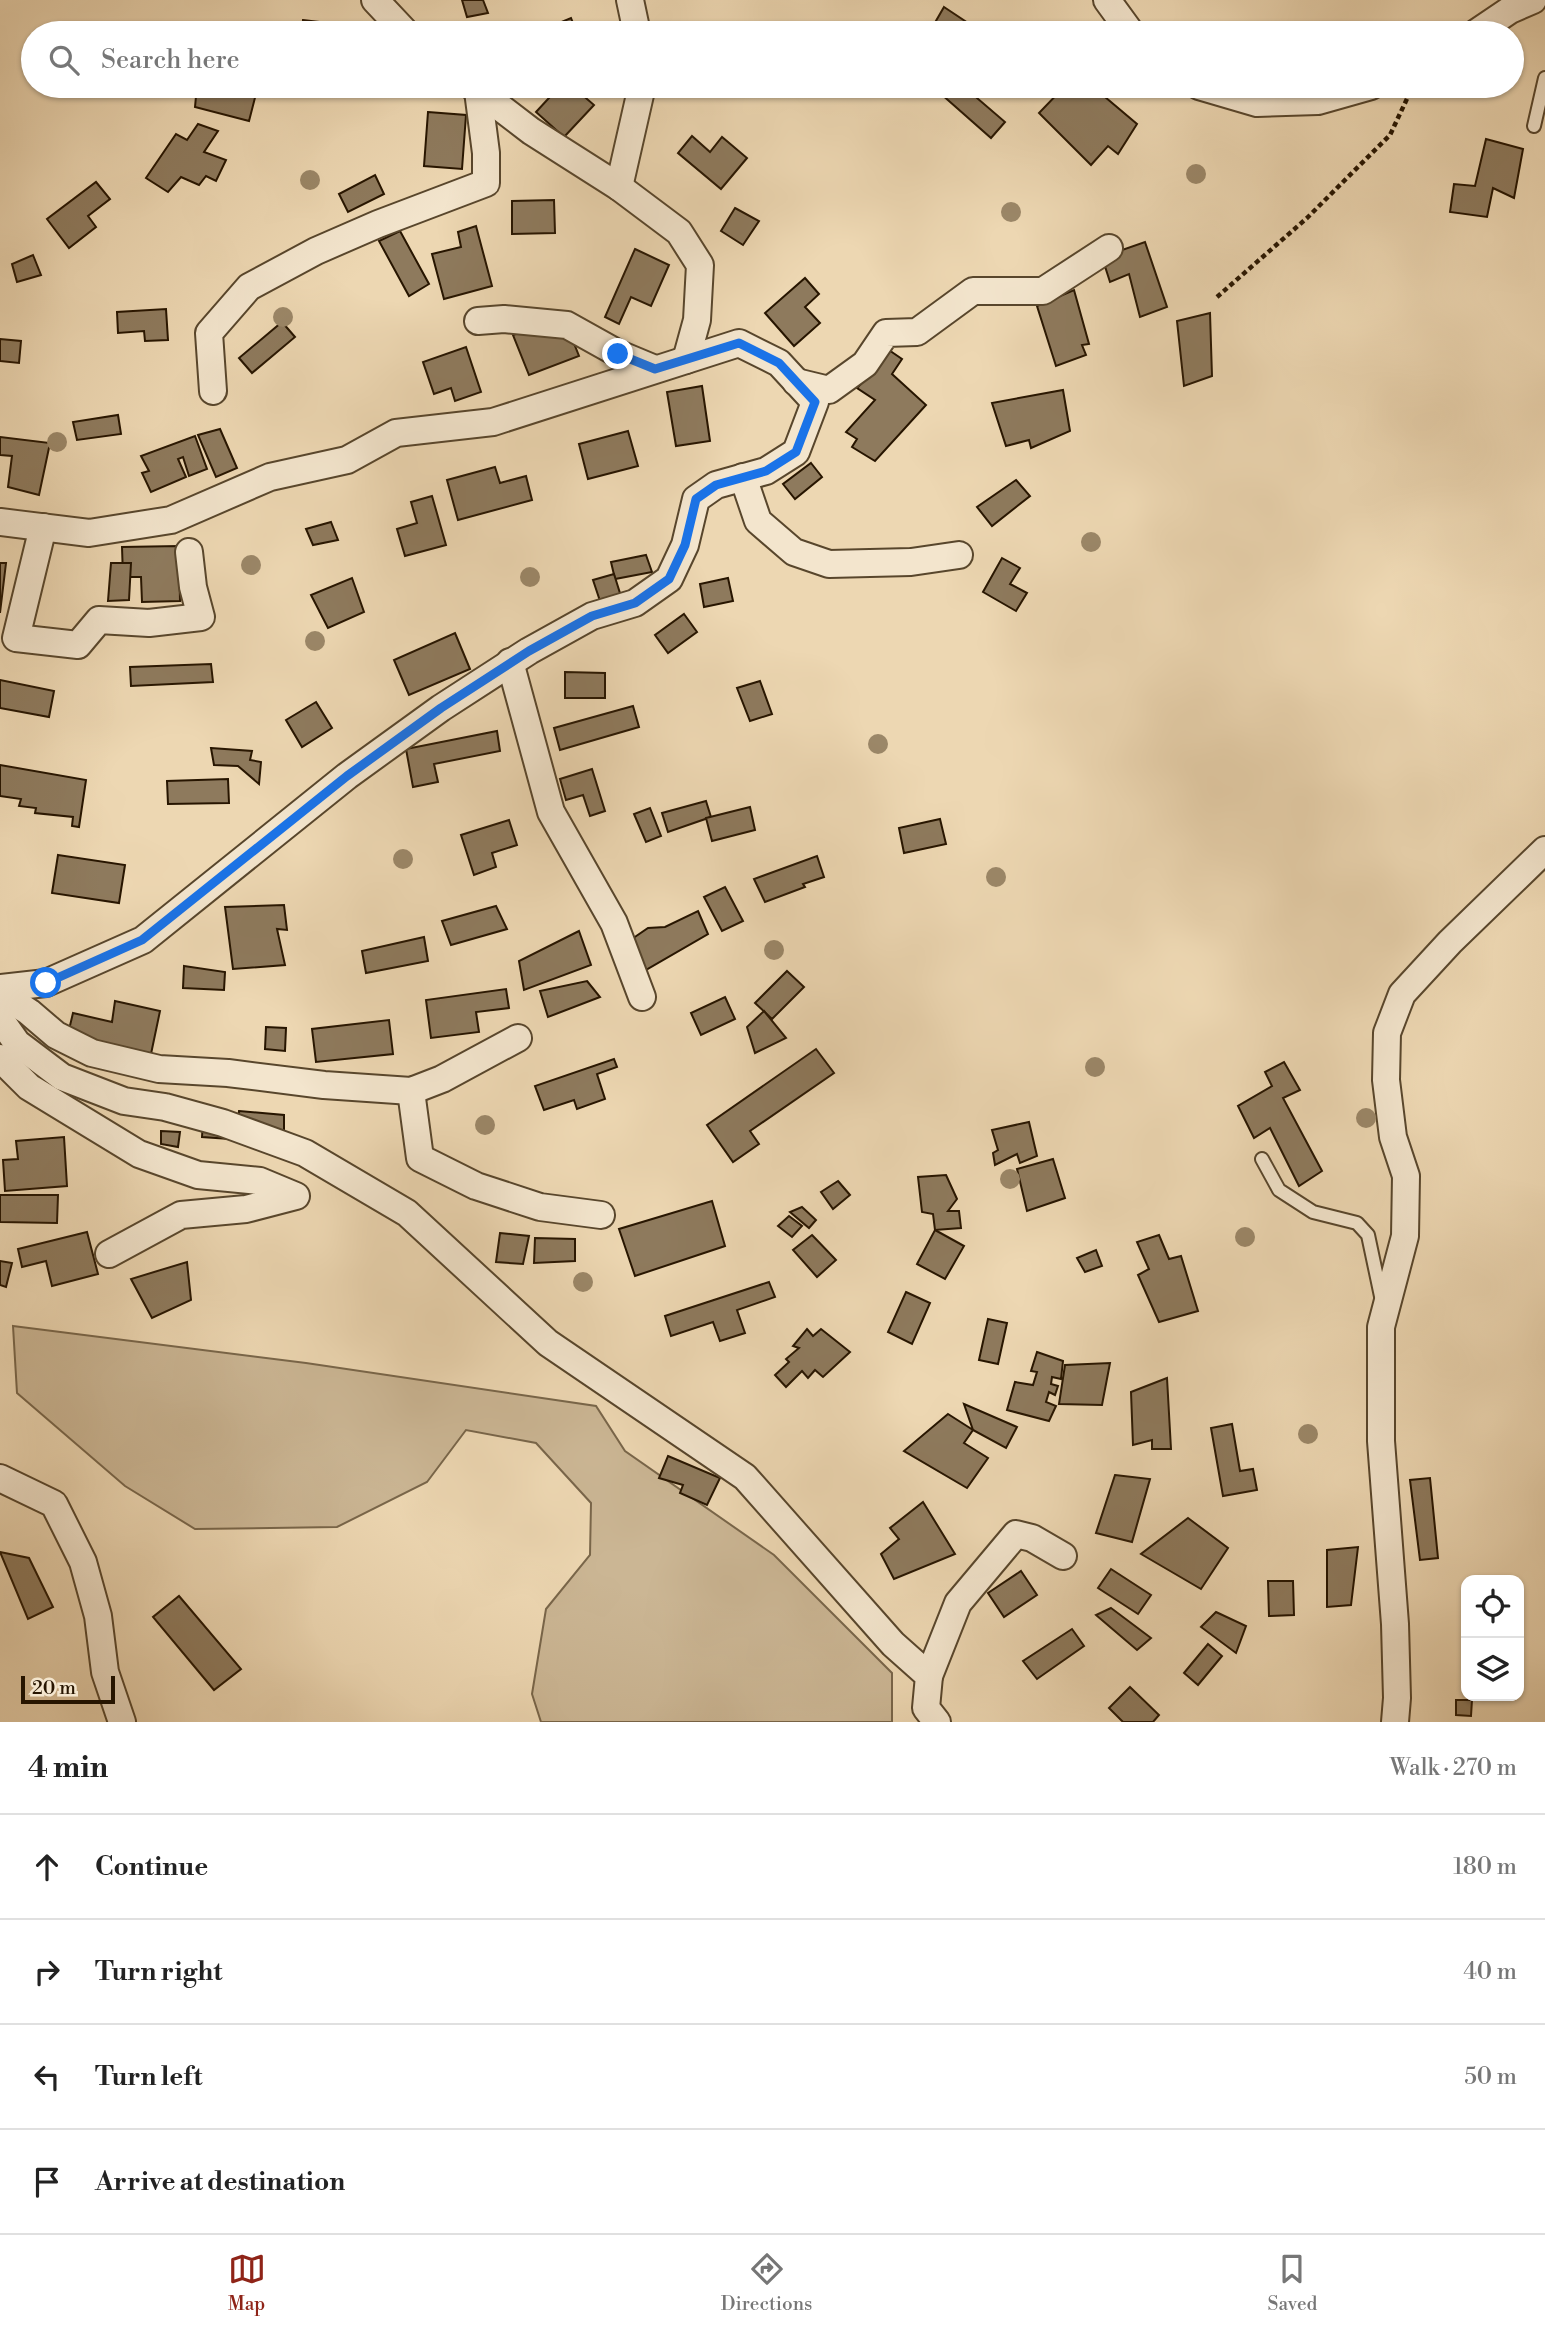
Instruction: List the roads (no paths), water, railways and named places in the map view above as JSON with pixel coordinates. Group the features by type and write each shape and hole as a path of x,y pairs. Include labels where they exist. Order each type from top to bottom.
{"street":[{"path":"375,0 395,21"},
{"path":"630,0 634,21"},
{"path":"1107,0 1122,21"},
{"path":"1494,21 1533,0"},
{"path":"213,391 209,333 249,287 316,251 486,183 486,153 477,98"},
{"path":"488,98 531,131 619,187 678,232 700,265 697,320 686,359"},
{"path":"619,187 638,98"},
{"path":"1240,98 1257,103 1318,101 1329,98"},
{"path":"796,382 829,390 865,363 886,333 917,332 973,290 1042,291 1109,248"},
{"path":"478,321 504,319 566,325 618,354 655,369"},
{"path":"0,522 89,533 171,520 271,477 347,460 396,433 493,422 739,343 779,363 815,402 796,452 766,471 716,485 696,499 685,545 669,579 635,603 592,616 510,662 441,708 347,776 142,940 46,983 0,991"},
{"path":"743,477 758,521 794,552 829,564 911,562 959,555"},
{"path":"43,527 16,638 78,645 99,620 149,623 201,617 193,587 189,552"},
{"path":"510,662 551,812 614,923 642,997"},
{"path":"1395,1722 1395,1624 1381,1441 1381,1327 1405,1236 1406,1177 1394,1137 1387,1091 1387,1033 1402,994 1450,942 1545,850"},
{"path":"0,991 56,1035 92,1053 145,1066 324,1085 411,1091 442,1079 518,1038"},
{"path":"0,1019 17,1043 62,1077 124,1101 165,1107 223,1123 305,1153 407,1213 548,1343 745,1477 893,1644 929,1676"},
{"path":"0,1058 29,1087 139,1154 198,1175 260,1181 296,1196 246,1209 181,1215 109,1254"},
{"path":"411,1091 420,1158 476,1186 540,1208 601,1215"},
{"path":"0,1478 54,1504 83,1562 97,1616 105,1672 121,1722"},
{"path":"937,1722 926,1708 929,1676 958,1603 1016,1534 1032,1538 1063,1556"}],"lane":[{"path":"1534,126 1545,78"},
{"path":"1262,1159 1279,1190 1313,1212 1357,1223 1368,1235 1385,1315"}]}
